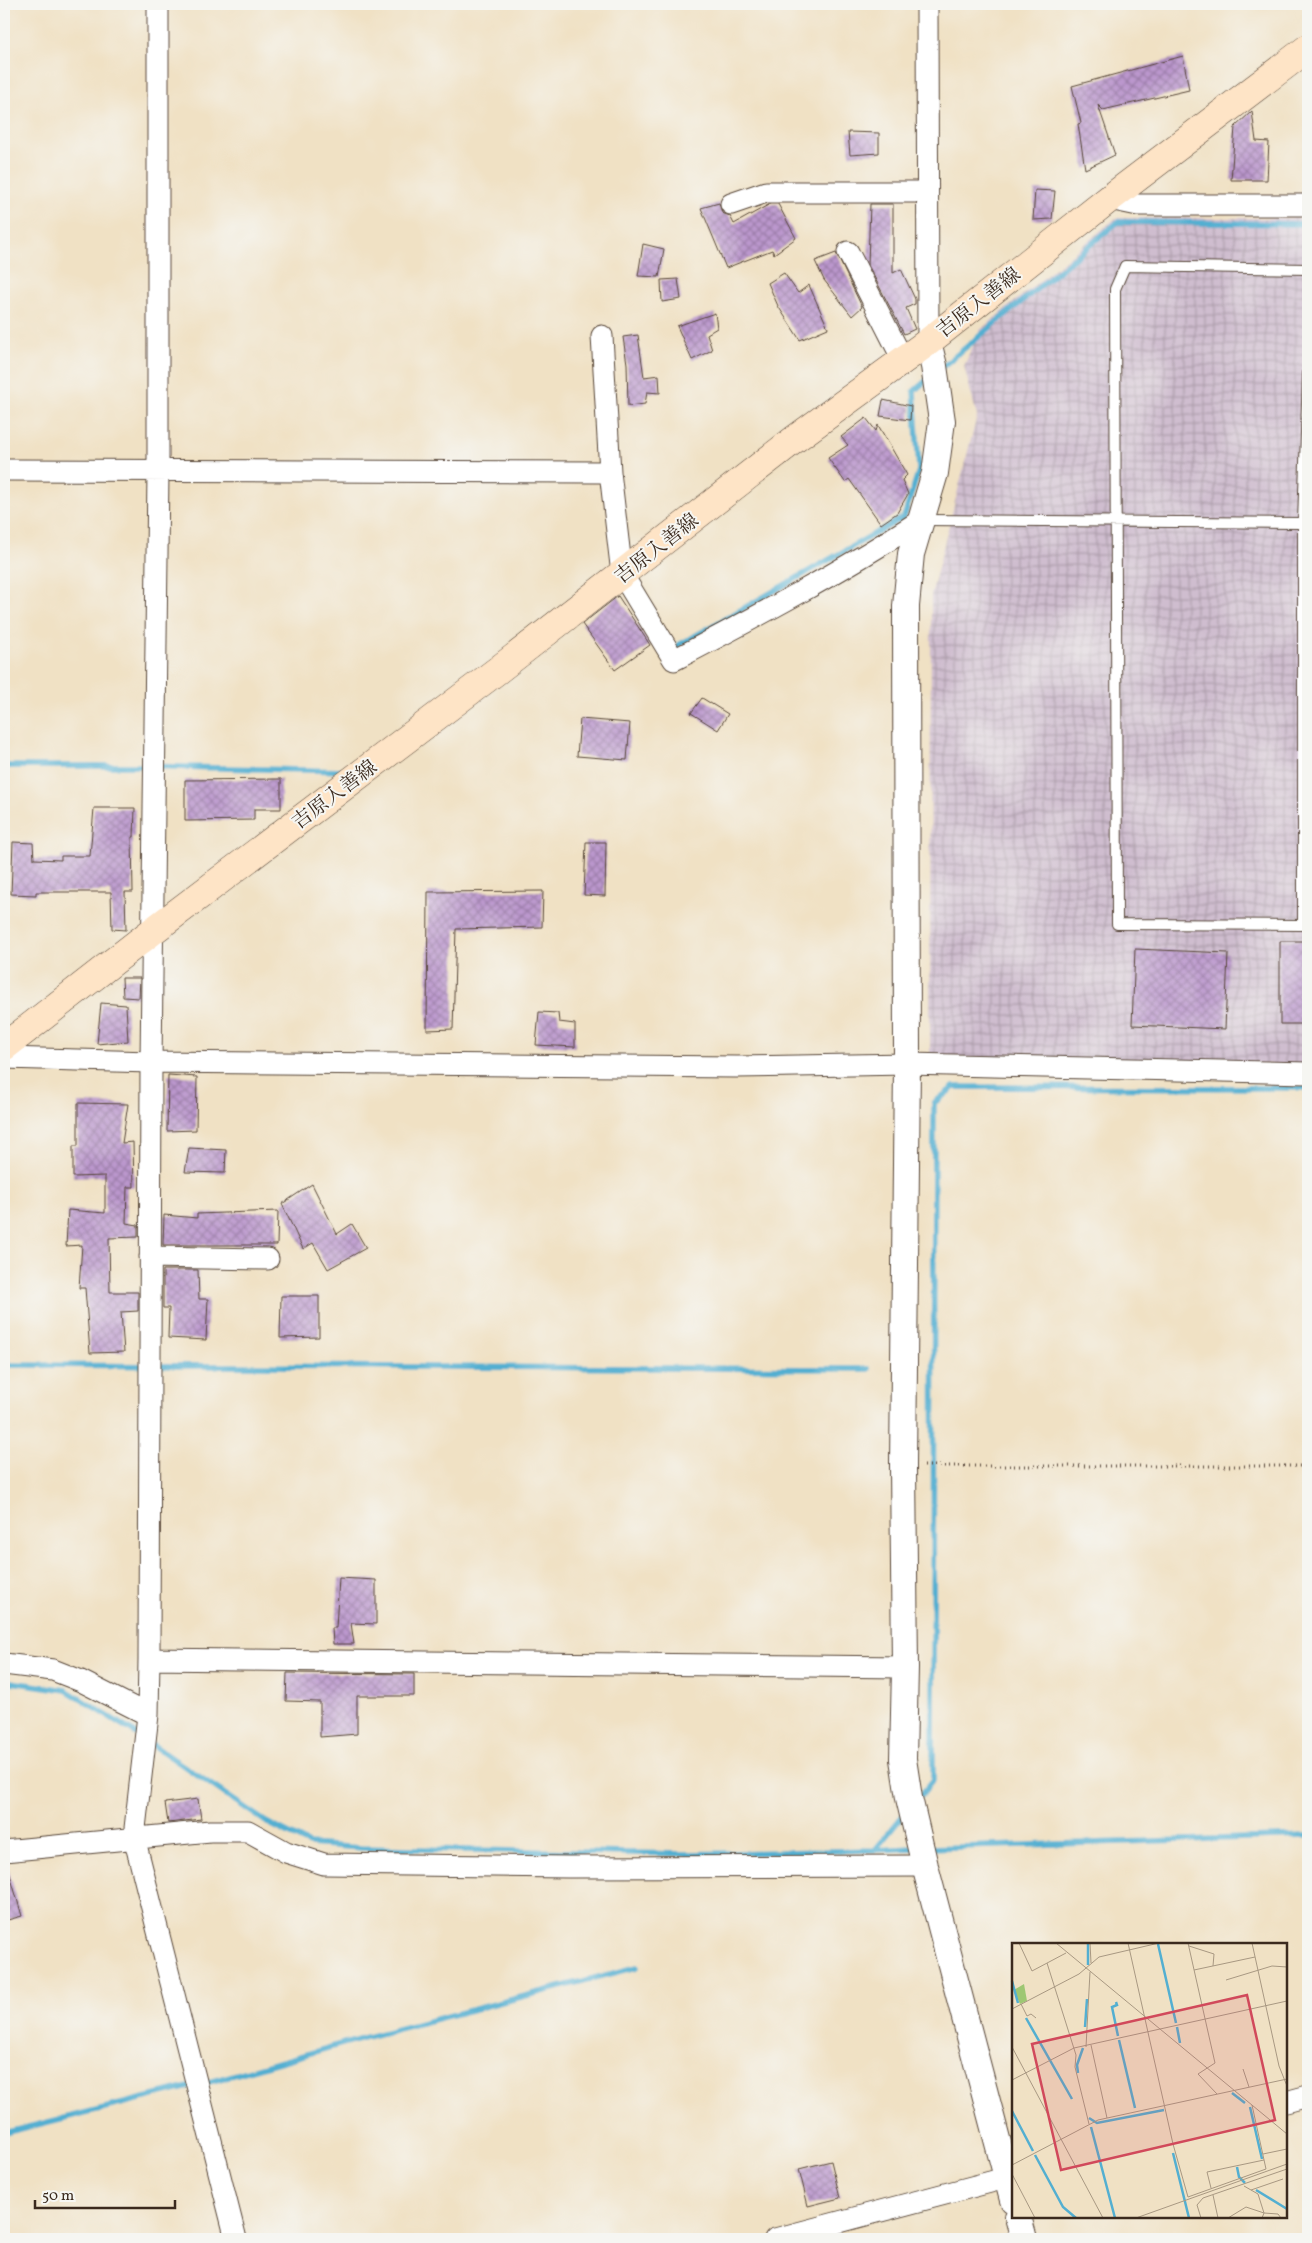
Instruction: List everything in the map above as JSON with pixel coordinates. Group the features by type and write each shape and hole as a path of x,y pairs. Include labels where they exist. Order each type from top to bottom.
{"main road":[{"name":"吉原入善線","path":"4,1047 154,930 622,574 795,439 928,342 1109,199 1308,48"}],"street":[{"path":"158,4 158,472 151,1062 149,1659 148,1715 134,1837 236,2239"},
{"path":"775,2239 1011,2185 924,1866 908,1798 903,1759 905,1667 903,1466 907,1064 906,606 912,554 935,473 942,421 934,366 928,342 926,192 927,4"},
{"path":"730,204 766,192 926,192"},
{"path":"1109,199 1138,205 1308,204"},
{"path":"848,252 903,360"},
{"path":"602,336 610,472 622,574 674,660 779,606 871,553 921,520"},
{"path":"4,470 610,472"},
{"path":"4,1058 151,1062 737,1067 907,1064 1308,1073"},
{"path":"150,1257 268,1258"},
{"path":"149,1659 905,1667"},
{"path":"4,1664 53,1670 81,1681 148,1715"},
{"path":"4,1851 134,1837 210,1831 248,1831 286,1852 324,1864 569,1867 924,1866"},
{"path":"1287,2102 1308,2096"},
{"path":"1018,2218 1024,2239"}],"lane":[{"path":"1308,269 1125,266 1115,289 1117,924 1306,925 1303,523 1308,373"},
{"path":"921,520 1303,523"}],"path":[{"path":"903,1466 1308,1466"}],"shaded area":[{"path":"1116,218 1308,218 1308,1065 930,1058 931,595 977,416 964,366 980,330"}],"building":[{"path":"1183,56 1189,90 1103,110 1098,105 1115,155 1085,169 1078,124 1081,123 1072,86"},
{"path":"1252,111 1256,141 1269,142 1267,180 1231,180 1235,127"},
{"path":"848,132 879,133 879,153 850,155"},
{"path":"1035,190 1055,191 1052,219 1033,220"},
{"path":"719,203 722,213 730,216 734,224 770,204 778,204 796,238 774,254 772,250 726,268 701,208"},
{"path":"870,204 893,204 893,273 901,269 915,299 915,304 906,308 915,329 904,334 868,265"},
{"path":"643,244 664,249 659,277 638,276"},
{"path":"836,253 862,307 852,316 824,280 815,261"},
{"path":"784,273 798,293 809,285 828,328 800,340 778,306 768,283"},
{"path":"678,279 681,299 662,302 661,280"},
{"path":"715,313 717,328 707,334 712,350 692,360 677,326"},
{"path":"638,335 644,377 659,375 660,393 647,392 645,404 628,406 627,364 623,337"},
{"path":"883,400 911,406 910,420 880,416"},
{"path":"866,418 876,431 878,425 907,475 902,480 908,494 897,513 881,524 849,479 845,482 828,458 848,445 841,437"},
{"path":"618,596 650,645 615,670 582,624"},
{"path":"702,698 728,714 718,730 691,713"},
{"path":"580,719 630,723 627,760 577,756"},
{"path":"281,779 281,809 254,809 254,820 185,821 185,780"},
{"path":"94,808 135,808 134,837 132,837 133,892 125,892 126,930 112,929 111,892 11,894 13,842 33,843 34,859 61,860 61,856 90,856"},
{"path":"586,842 606,842 605,896 584,895"},
{"path":"543,891 542,927 456,929 453,1029 427,1030 428,892"},
{"path":"1280,941 1308,941 1308,1024 1280,1024"},
{"path":"1135,949 1228,953 1225,1029 1132,1025"},
{"path":"122,978 140,978 139,998 123,997"},
{"path":"101,1003 126,1005 128,1041 97,1044"},
{"path":"539,1012 558,1013 559,1022 575,1024 575,1047 536,1045"},
{"path":"168,1075 197,1077 196,1130 167,1131"},
{"path":"78,1103 128,1104 122,1143 133,1142 134,1187 127,1187 126,1223 138,1225 138,1237 109,1238 110,1292 138,1292 138,1311 121,1312 124,1352 90,1353 85,1288 79,1288 82,1245 66,1246 68,1210 105,1213 105,1176 73,1177 73,1146 78,1146"},
{"path":"189,1148 226,1150 225,1173 185,1172"},
{"path":"312,1184 337,1234 352,1224 366,1248 328,1269 313,1243 303,1249 282,1204"},
{"path":"278,1211 277,1245 163,1245 164,1215 197,1218 197,1214"},
{"path":"163,1270 198,1270 199,1299 208,1299 206,1340 168,1338 169,1308 163,1308"},
{"path":"281,1296 319,1296 319,1337 280,1338"},
{"path":"339,1578 376,1580 376,1624 351,1623 354,1644 333,1644 332,1628 336,1628"},
{"path":"287,1673 414,1674 414,1696 357,1696 357,1734 320,1737 320,1702 286,1701"},
{"path":"198,1799 201,1819 168,1823 165,1803"},
{"path":"4,1868 8,1868 22,1916 4,1921"},
{"path":"831,2161 840,2198 808,2206 799,2169"}],"waterway":[{"path":"942,367 1118,222 1308,224"},
{"path":"672,649 904,517 919,470 914,391 928,379"},
{"path":"4,766 140,766 348,771"},
{"path":"917,1800 933,1780 934,1103 954,1087 1308,1088"},
{"path":"4,1365 868,1369"},
{"path":"4,1681 66,1690 140,1736"},
{"path":"150,1743 266,1822 309,1844 361,1848 688,1854 875,1850 904,1814"},
{"path":"928,1848 1308,1836"},
{"path":"875,1850 914,1848"},
{"path":"4,2133 209,2082 363,2038 637,1967"}]}
